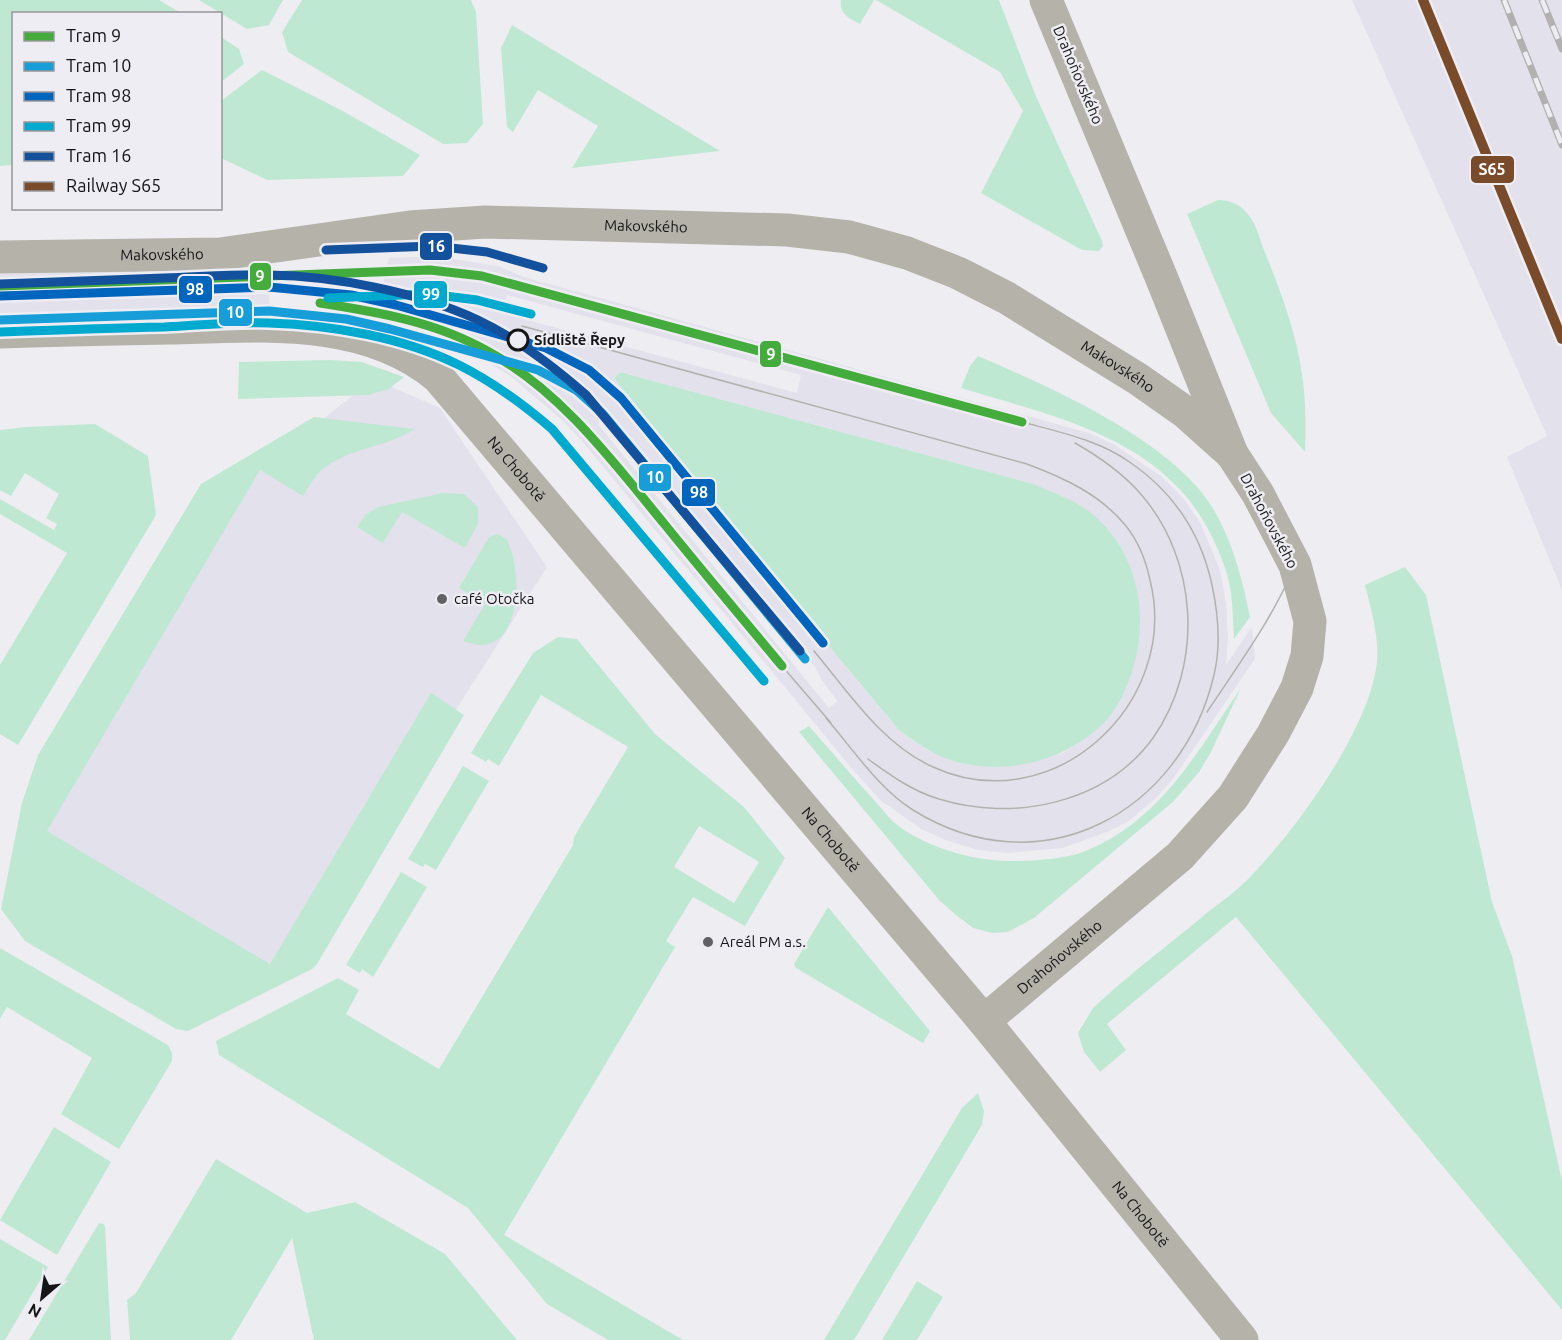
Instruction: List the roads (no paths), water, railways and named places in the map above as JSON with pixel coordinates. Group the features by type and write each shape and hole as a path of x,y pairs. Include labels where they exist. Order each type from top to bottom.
{"street":[{"name":"Drahoňovského","path":"984,1021 1180,856 1233,797 1273,734 1297,688 1307,656 1310,621 1295,565 1258,494 1232,454 1158,268 1046,0"},
{"name":"Makovského","path":"0,257 220,254 410,227 484,222 787,230 849,237 907,253 958,273 1007,298 1185,412 1232,454"},
{"name":"Na Chobotě","path":"0,332 237,326 315,328 359,337 423,364 438,377 984,1021 1242,1340"}],"tram line":[{"name":"16","path":"326,250 433,246 487,252 543,268"},
{"name":"9","path":"0,286 430,270 482,276 1022,422"},
{"name":"16","path":"0,284 230,275 294,276 376,287 429,301 478,320 535,354 586,395 800,651"},
{"name":"98","path":"0,296 269,287 351,295 396,305 546,348 589,370 621,398 823,643"},
{"name":"99","path":"328,298 429,294 477,300 531,314"},
{"name":"9","path":"320,303 364,310 449,333 489,352 540,387 585,430 606,454 782,666"},
{"name":"10","path":"0,320 269,311 346,319 538,370 576,390 603,414 805,659"},
{"name":"99","path":"1,332 243,323 293,324 366,334 414,347 459,365 507,394 552,429 764,681"},
{"path":"522,326 1041,469 1081,488 1116,515 1138,545 1150,580 1154,626 1146,669 1127,708 1098,740 1063,764 1022,778 978,780 933,767 915,757 882,731 814,651"},
{"path":"826,718 888,791 913,810 961,833 1009,842 1055,839 1099,824 1138,800 1171,766 1197,724 1216,664 1218,641 1216,607 1201,548 1172,501 1146,474 1131,463 1106,448 1064,433 1022,422"},
{"path":"868,759 893,777 929,796 967,806 1027,807 1056,802 1110,779 1133,761 1153,738 1170,709 1181,678 1187,646 1188,613 1183,580 1174,548 1159,519 1139,492 1109,465 1075,443"},
{"path":"1207,712 1266,622 1295,565"},
{"path":"782,666 831,723"}],"railway":[{"path":"1504,0 1562,145"},
{"path":"1542,0 1562,49"}],"rail line":[{"name":"S65","path":"1423,0 1562,339"}],"place":[{"name":"Sídliště Řepy","path":"518,340"},
{"name":"café Otočka","path":"442,599"},
{"name":"Areál PM a.s.","path":"708,942"}]}
